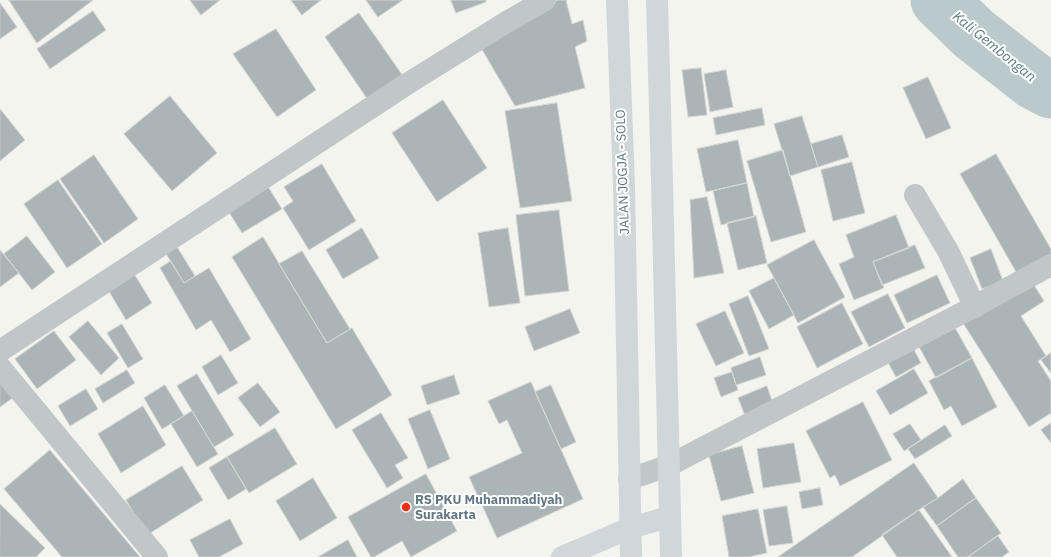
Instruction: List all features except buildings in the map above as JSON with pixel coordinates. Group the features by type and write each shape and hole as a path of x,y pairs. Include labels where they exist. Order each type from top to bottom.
{"main road":[{"name":"JALAN JOGJA - SOLO","path":"617,0 623,178 631,557"},
{"path":"657,0 671,557"},
{"path":"562,557 630,528 669,517"}],"street":[{"path":"0,351 400,89 505,23 545,0"},
{"path":"915,195 948,251 975,307"},
{"path":"629,479 668,466 975,307 1051,265"},
{"path":"0,367 156,557"}],"waterway":[{"name":"Kali Gembongan","path":"939,0 974,34 1034,81 1051,90"}],"place":[{"name":"RS PKU Muhammadiyah Surakarta","path":"406,507"}]}
